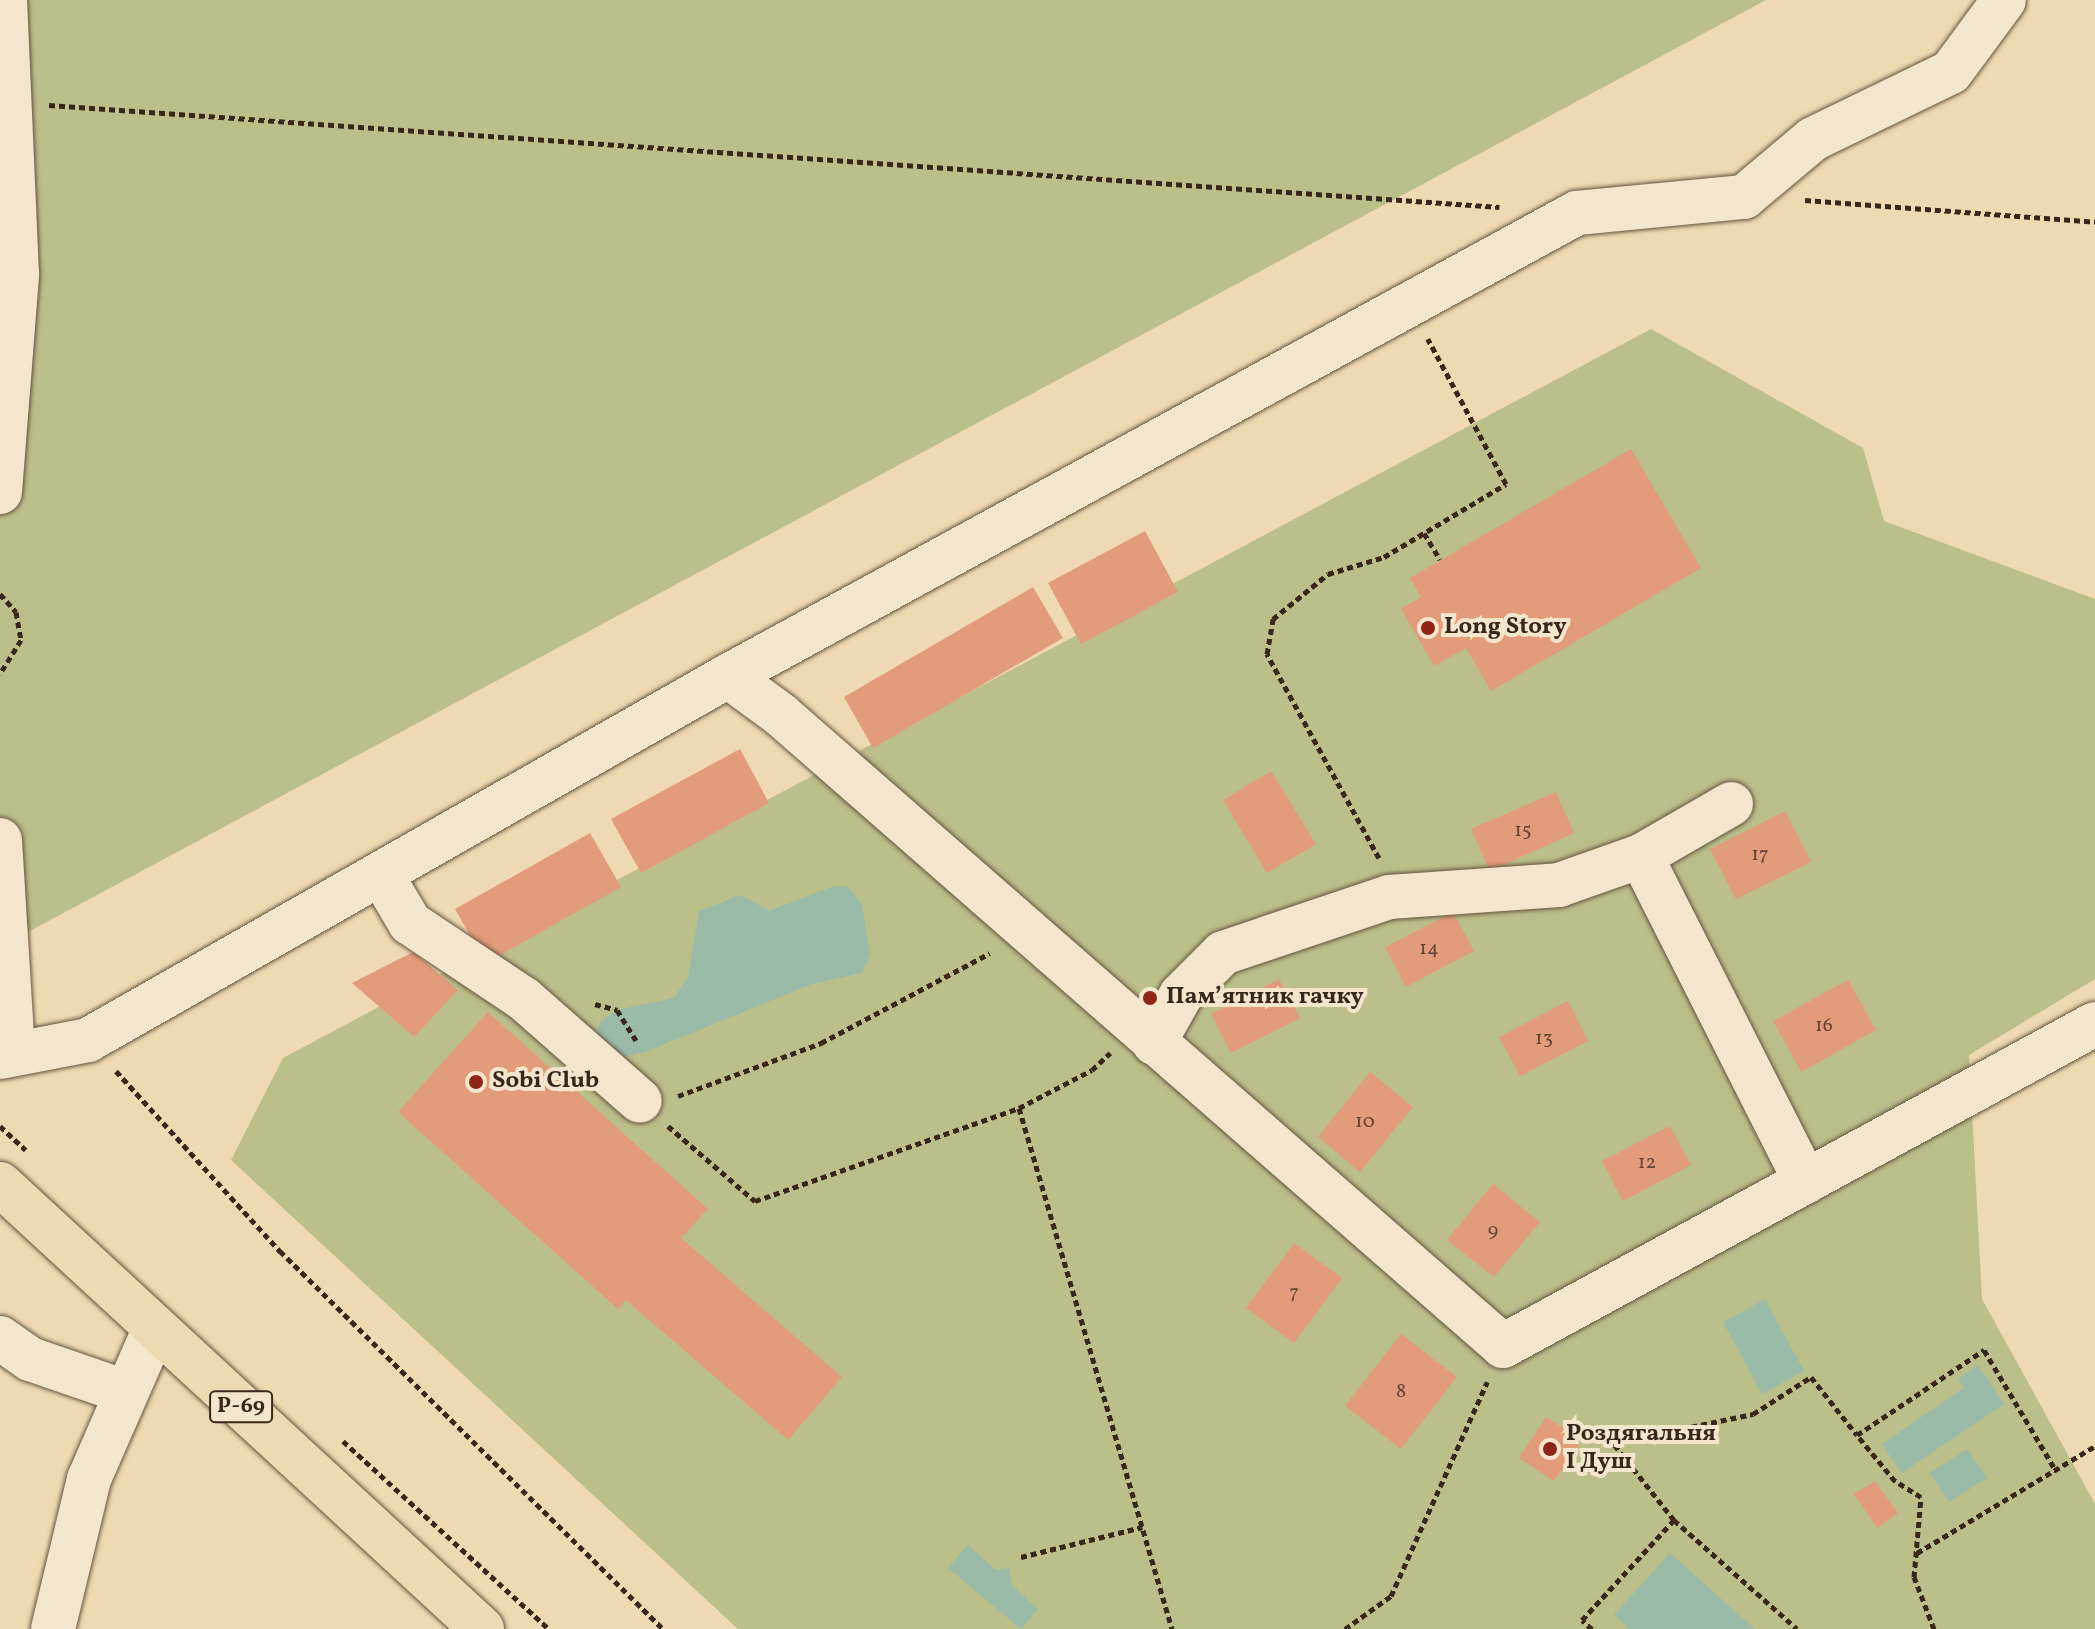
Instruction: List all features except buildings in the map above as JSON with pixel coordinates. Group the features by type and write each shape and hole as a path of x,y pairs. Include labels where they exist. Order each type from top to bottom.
{"main road":[{"name":"Р-69","path":"0,1184 482,1629"}],"lane":[{"path":"0,492 17,274 5,0"},
{"path":"0,840 6,1054 88,1040 728,676 1577,213 1744,197 1813,139 1951,72 2004,0"},
{"path":"728,676 781,715 1503,1346 2095,1024"},
{"path":"1146,1036 1223,953 1389,897 1559,885 1641,856 1731,804"},
{"path":"1641,856 1806,1182"},
{"path":"381,874 410,923 524,999 656,1094"},
{"path":"53,1629 89,1479 155,1328"},
{"path":"0,1338 30,1359 126,1392"}],"path":[{"path":"8,102 1514,208"},
{"path":"1744,197 2095,222"},
{"path":"1389,897 1387,875 1360,815 1301,724 1267,654 1273,619 1328,574 1384,557 1506,484 1410,306"},
{"path":"1424,533 1440,560"},
{"path":"0,594 16,612 21,640 0,674"},
{"path":"656,1094 680,1098 821,1043 1027,933"},
{"path":"617,1010 645,1052"},
{"path":"656,1094 755,1201 1019,1108 1092,1070 1146,1036"},
{"path":"88,1040 280,1251 663,1629"},
{"path":"1019,1108 1172,1629"},
{"path":"1345,1629 1391,1596 1503,1346"},
{"path":"1857,1435 1984,1350 2056,1471"},
{"path":"1797,1629 1674,1520 1613,1443 1753,1414 1811,1377 1895,1481 1921,1497 1914,1577 1934,1629"},
{"path":"1916,1554 2095,1446"},
{"path":"1592,1629 1582,1620 1674,1520"},
{"path":"1021,1557 1142,1527"}],"green space":[{"path":"0,0 1766,0 0,947"},
{"path":"1651,329 1863,448 1884,521 2095,599 2095,979 1969,1055 1982,1299 2095,1504 2095,1629 738,1629 231,1160 283,1058"}],"shaded area":[{"path":"834,886 848,887 862,905 870,955 862,973 812,984 645,1052 618,1058 594,1041 601,1021 617,1010 674,998 688,977 699,911 741,895 769,911"},
{"path":"1765,1299 1804,1371 1762,1394 1723,1322"},
{"path":"1978,1365 2004,1404 1902,1473 1882,1444 1964,1388 1958,1379"},
{"path":"1967,1449 1987,1478 1949,1502 1930,1473"},
{"path":"968,1545 996,1570 1009,1568 1012,1585 1038,1609 1021,1629 948,1568"},
{"path":"1670,1553 1755,1629 1630,1629 1614,1615"}],"place":[{"name":"Long Story","path":"1428,628"},
{"name":"Памʼятник гачку","path":"1150,998"},
{"name":"Sobi Club","path":"476,1082"},
{"name":"Роздягальня І Душ","path":"1550,1449"}]}
